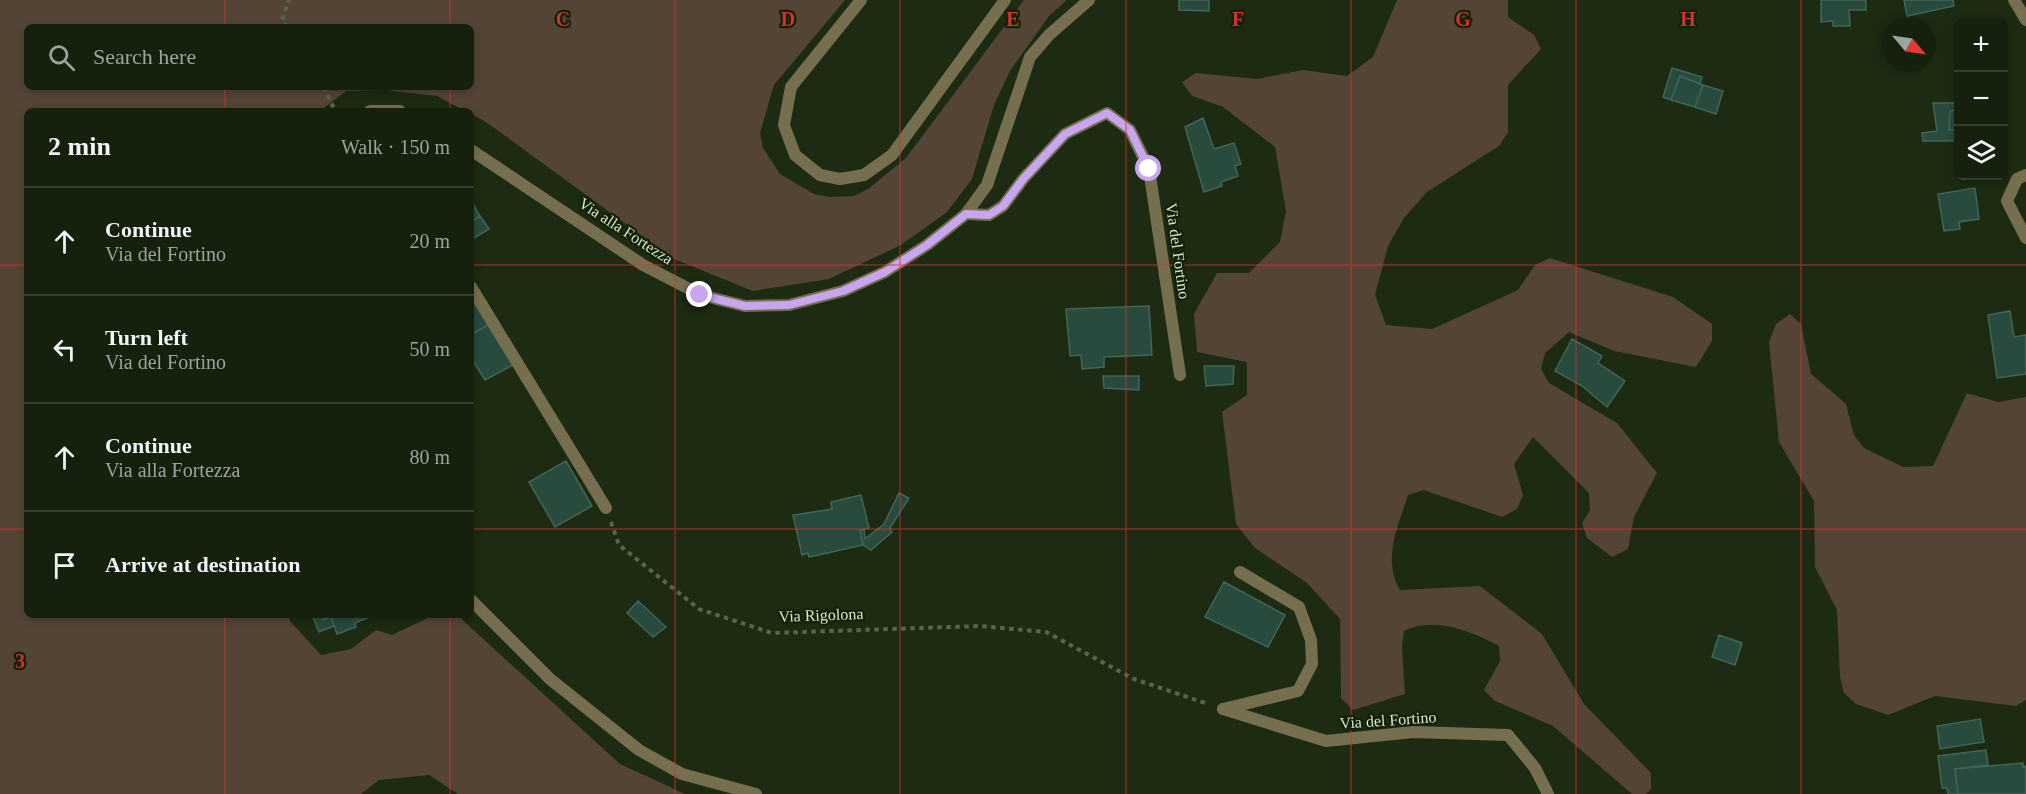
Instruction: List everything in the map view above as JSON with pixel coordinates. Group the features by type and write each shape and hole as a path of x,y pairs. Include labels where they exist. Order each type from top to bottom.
{"street":[{"path":"861,0 791,87 784,125 795,155 820,175 840,179 864,175 892,155 1005,0"},
{"name":"Via alla Fortezza","path":"474,152 643,265 700,295 745,306 789,305 843,291 885,272 927,245 966,214 987,185 1030,57 1049,35 1089,0"},
{"path":"2014,0 2026,20"},
{"name":"Via del Fortino","path":"966,214 989,215 1003,206 1024,178 1065,134 1107,113 1115,118 1130,130 1149,169 1180,375"},
{"path":"474,157 492,164"},
{"path":"2026,175 2017,179 2007,201 2026,238"},
{"path":"474,292 606,508"},
{"path":"1223,710 1298,691 1312,664 1311,640 1299,607 1240,572"},
{"path":"474,603 550,679 639,750 682,774 756,794"},
{"name":"Via del Fortino","path":"1223,710 1326,741 1413,732 1508,735 1534,768 1548,794"}],"path":[{"path":"285,24 282,20 289,0"},
{"path":"325,90 334,108"},
{"name":"Via Rigolona","path":"606,508 619,545 699,609 772,633 980,626 1046,632 1134,679 1223,710"}],"shaded area":[{"path":"0,0 845,0 774,85 760,133 763,148 780,174 814,194 830,197 854,196 868,189 906,158 1024,0 1067,0 1049,16 1010,71 994,105 972,179 947,212 901,245 829,279 753,291 674,259 474,116 474,108 459,108 437,96 385,90 346,91 324,108 24,108 24,618 290,618 321,655 351,649 376,630 392,635 428,618 460,618 620,764 685,794 458,794 429,775 379,780 361,794 0,794"},
{"path":"1397,0 1508,0 1508,17 1534,35 1541,49 1508,85 1508,132 1499,146 1427,192 1404,218 1388,246 1375,295 1386,325 1432,329 1518,290 1535,265 1550,258 1673,297 1712,324 1712,341 1696,367 1614,351 1569,332 1545,353 1541,369 1549,383 1617,423 1657,473 1634,517 1628,549 1612,557 1587,538 1582,523 1590,510 1589,493 1533,437 1514,464 1523,495 1517,509 1502,517 1424,490 1408,495 1393,543 1392,567 1400,590 1480,586 1542,634 1584,704 1651,773 1651,789 1646,794 1632,794 1553,726 1495,701 1484,690 1500,661 1499,646 1477,635 1452,627 1428,625 1404,631 1402,647 1405,694 1353,710 1341,698 1340,619 1307,583 1255,548 1236,524 1222,412 1247,395 1247,362 1197,352 1194,314 1217,273 1249,273 1280,242 1286,211 1275,147 1223,107 1192,96 1182,82 1196,73 1257,79 1303,70 1347,76 1373,57"},
{"path":"1790,314 1801,324 1811,374 1846,404 1854,435 1864,448 1903,467 1933,466 1967,393 1998,402 2026,397 2026,700 2016,706 1935,696 1888,715 1856,704 1844,693 1840,677 1837,610 1815,567 1814,501 1779,442 1769,342 1776,324"}],"building":[{"path":"1179,0 1209,0 1209,11 1179,10"},
{"path":"1821,0 1866,0 1866,10 1849,10 1850,26 1833,26 1833,21 1821,22"},
{"path":"1904,0 1953,0 1954,6 1907,16"},
{"path":"1672,68 1702,77 1700,84 1680,76 1671,100 1663,97"},
{"path":"1680,76 1703,85 1695,107 1671,100"},
{"path":"1703,85 1723,91 1716,114 1695,107"},
{"path":"1933,103 1954,103 1954,110 1950,111 1949,130 1954,130 1954,141 1923,141 1922,133 1937,131"},
{"path":"1954,110 1954,130 1949,130 1950,111"},
{"path":"1203,118 1214,149 1234,143 1241,164 1235,166 1238,176 1221,182 1222,186 1204,192 1185,127"},
{"path":"1975,188 1979,219 1959,222 1960,229 1944,231 1938,194"},
{"path":"474,206 480,216 474,220"},
{"path":"480,216 489,229 474,238 474,220"},
{"path":"474,300 490,324 474,332"},
{"path":"1149,306 1152,355 1104,357 1104,367 1082,369 1081,355 1070,356 1066,309"},
{"path":"2010,311 2014,337 2026,335 2026,374 1997,378 1988,315"},
{"path":"490,324 513,365 485,380 474,363 474,332"},
{"path":"1572,339 1602,356 1598,363 1625,381 1607,407 1582,386 1555,371"},
{"path":"1204,366 1234,366 1233,384 1206,386"},
{"path":"1103,376 1139,376 1139,390 1104,388"},
{"path":"566,461 592,506 555,527 529,482"},
{"path":"899,493 909,498 890,528 892,532 871,550 863,545 860,530 864,530 865,539 884,524"},
{"path":"861,495 869,528 860,530 863,545 809,557 808,553 802,555 793,515 832,509 831,502"},
{"path":"1224,582 1285,615 1268,647 1205,617"},
{"path":"638,601 666,627 653,637 627,613"},
{"path":"313,618 331,618 334,626 319,632"},
{"path":"331,618 367,618 355,623 356,627 337,634"},
{"path":"1719,635 1742,643 1735,665 1712,657"},
{"path":"1980,719 1984,742 1940,749 1937,726"},
{"path":"1986,750 1988,765 1955,769 1958,794 1948,794 1947,788 1942,788 1938,756"},
{"path":"2023,763 2023,767 2026,766 2026,794 1958,794 1955,769"}],"route":[{"path":"700,295 745,306 789,305 843,291 885,272 927,245 966,214 989,215 1003,206 1024,178 1065,134 1107,113 1130,130 1149,169"}]}
